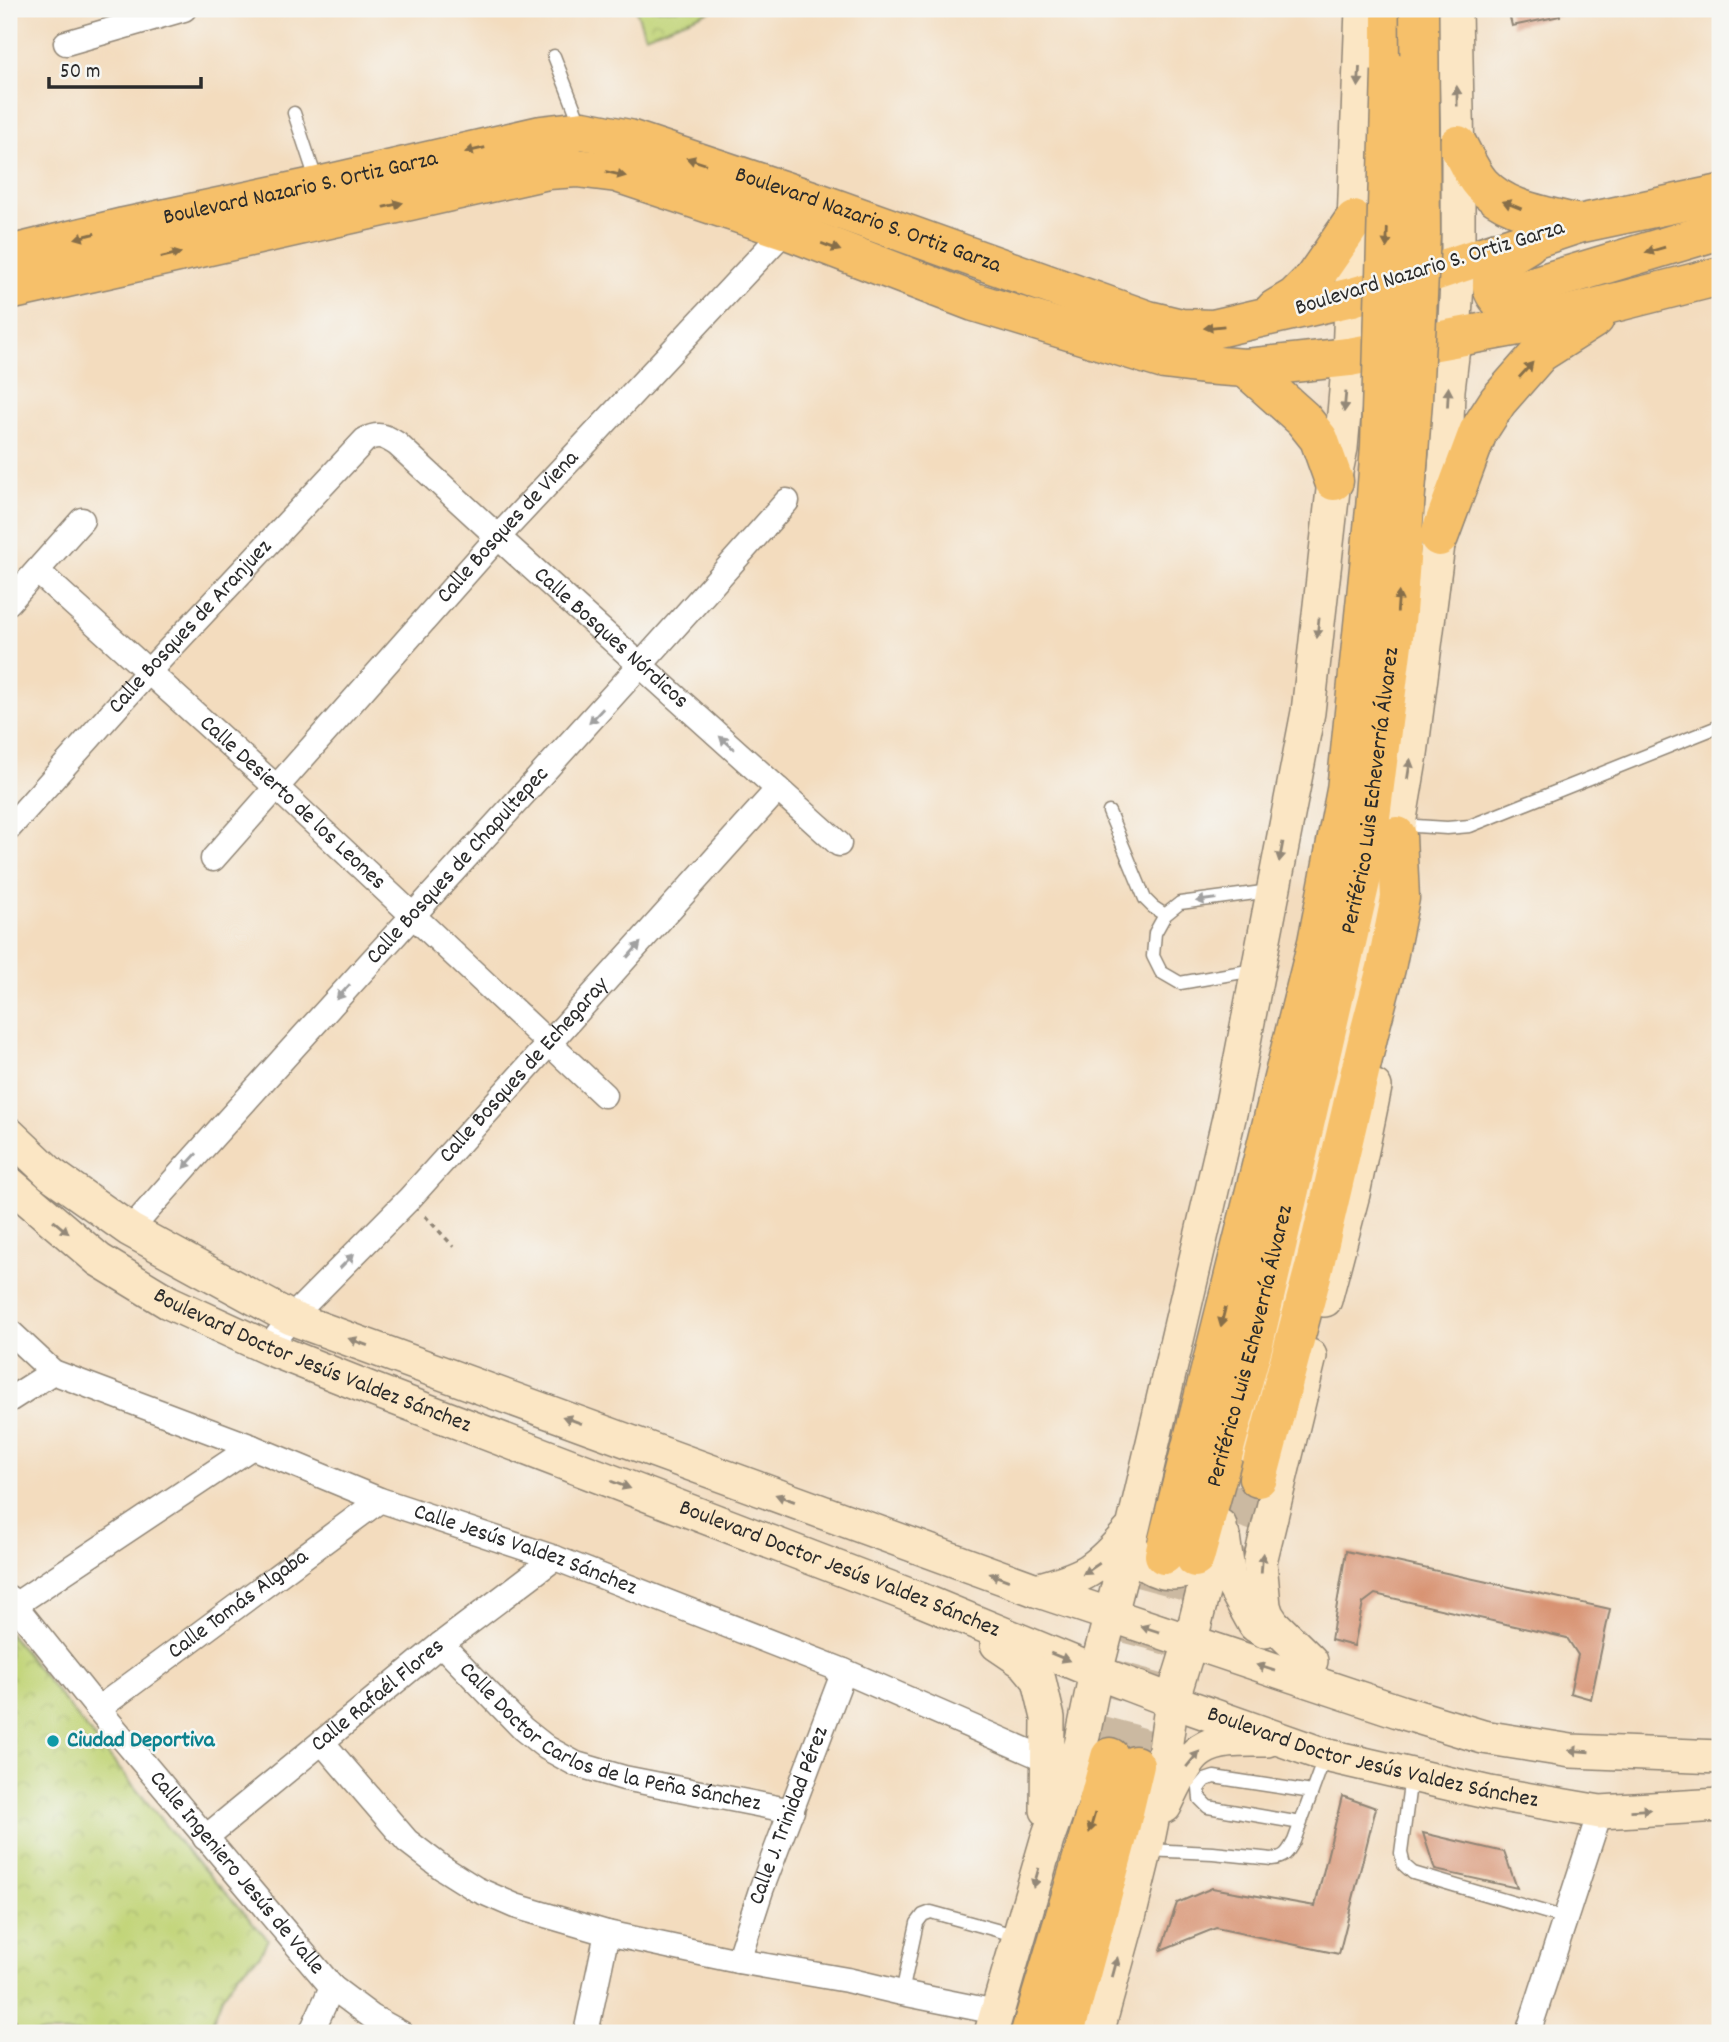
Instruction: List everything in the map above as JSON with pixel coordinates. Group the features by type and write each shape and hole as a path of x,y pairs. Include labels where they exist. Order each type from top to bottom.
{"main road":[{"path":"1240,1250 1237,1199 1239,1184 1275,1032 1315,832 1339,691 1362,9"},
{"name":"Periférico Luis Echeverría Álvarez","path":"1190,1557 1255,1339 1364,864 1397,612 1390,507 1381,432 1391,9"},
{"name":"Periférico Luis Echeverría Álvarez","path":"1190,1557 1240,1250 1317,942 1343,802 1390,507 1413,400 1421,233 1419,9"},
{"path":"1401,1712 1311,1661 1255,1625 1229,1578 1221,1523 1287,1295 1398,830 1411,754 1439,537 1454,338 1458,263 1455,9"},
{"name":"Boulevard Nazario S. Ortiz Garza","path":"9,255 541,135 583,130 629,139 812,200 1148,320 1181,328 1213,329 1352,297 1578,224 1720,194"},
{"path":"1355,163 1381,192 1397,196 1434,191 1445,182 1458,154"},
{"path":"1458,154 1479,182 1510,206 1578,224"},
{"name":"Boulevard Nazario S. Ortiz Garza","path":"9,291 548,170 578,168 617,173 787,230 974,302 1164,360 1204,365 1246,368 1349,358 1454,338 1530,305 1624,300 1720,276"},
{"path":"1257,319 1295,297 1314,278 1354,220"},
{"path":"124,227 133,263"},
{"path":"1538,238 1504,259 1498,265 1491,283 1498,298 1516,312 1720,230"},
{"path":"1439,537 1478,432 1498,401 1540,354 1624,300"},
{"path":"1246,368 1348,464"},
{"path":"1097,2033 1138,1841 1127,1763 1096,1672 1231,1110 1308,712 1348,464 1354,437 1376,432 1429,442 1446,456"},
{"path":"1258,1478 1318,1255 1386,968 1400,898 1398,830"},
{"path":"1333,1098 1360,941 1364,864"},
{"path":"1311,1661 1267,1615 1260,1562 1307,1365 1353,1194 1396,995 1404,929 1397,911"},
{"name":"Boulevard Doctor Jesús Valdez Sánchez","path":"9,1134 51,1174 130,1230 291,1318 1036,1590 1190,1643 1483,1737 1571,1751 1720,1757"},
{"name":"Boulevard Doctor Jesús Valdez Sánchez","path":"9,1183 99,1260 167,1303 268,1348 919,1599 1172,1701 1325,1755 1490,1793 1600,1812 1720,1805"},
{"path":"1030,2033 1092,1825 1127,1763 1172,1701 1190,1643 1190,1557 1221,1523"},
{"path":"1131,1535 1138,1556 1151,1567 1166,1572 1183,1573 1199,1569 1190,1557"},
{"path":"1036,1590 1067,1582 1089,1572 1131,1535"},
{"path":"919,1599 1025,1663 1039,1680 1048,1718 1047,1840 993,2023"},
{"path":"1065,2033 1138,1841 1181,1774 1200,1750 1230,1740 1283,1740"},
{"path":"1047,1840 1127,1763"}],"street":[{"path":"66,43 184,9"},
{"name":"Calle Bosques de Viena","path":"213,859 498,537 787,230 812,200"},
{"name":"Calle Bosques Nórdicos","path":"382,435 397,443 839,844"},
{"name":"Calle Bosques de Aranjuez","path":"9,828 148,672 365,440 382,435"},
{"name":"Calle Bosques de Chapultepec","path":"130,1230 413,914 642,666 788,501"},
{"path":"9,602 82,520"},
{"name":"Calle Desierto de los Leones","path":"37,571 276,787 604,1095"},
{"name":"Calle Bosques de Echegaray","path":"268,1348 291,1318 409,1199 778,789"},
{"name":"Calle Jesús Valdez Sánchez","path":"9,1331 53,1372 252,1447 380,1500 555,1558 844,1671 1048,1760"},
{"path":"9,1400 53,1372"},
{"path":"12,1602 252,1447"},
{"name":"Calle Tomás Algaba","path":"98,1709 380,1500"},
{"name":"Calle Rafaél Flores","path":"205,1838 442,1644 555,1558"},
{"name":"Calle Ingeniero Jesús de Valle","path":"12,1602 205,1838 332,1987 372,2017 401,2033"},
{"name":"Calle Doctor Carlos de la Peña Sánchez","path":"442,1644 523,1730 576,1764 624,1778 792,1811"},
{"name":"Calle J. Trinidad Pérez","path":"738,1961 761,1890 844,1671"},
{"path":"322,1742 407,1841 476,1889 515,1906 607,1933 902,1993 993,2023"},
{"path":"1528,2033 1600,1812"},
{"path":"586,2033 607,1933"},
{"path":"311,2033 332,1987"}],"lane":[{"path":"555,56 583,130"},
{"path":"294,113 318,186"},
{"path":"1398,830 1470,826 1720,726"},
{"path":"1109,811 1145,899 1165,915"},
{"path":"1259,969 1180,984 1161,972 1153,956 1155,933 1165,915 1181,903 1274,890"},
{"path":"1138,1841 1281,1858 1289,1852 1325,1755"},
{"path":"1411,1776 1401,1853 1404,1865 1413,1873 1565,1918"},
{"path":"1301,1823 1208,1807 1200,1799 1199,1787 1205,1780 1214,1777 1312,1792"},
{"path":"902,1993 917,1923 923,1915 931,1912 1018,1936"}],"path":[{"path":"409,1199 454,1247"},
{"path":"9,2010 22,2033"}],"green space":[{"path":"636,9 715,9 645,36"},
{"name":"Ciudad Deportiva","path":"9,1633 184,1848 268,1939 260,1955 238,1974 222,1997 208,2033 9,2033"}],"building":[{"path":"1508,9 1559,9 1560,16 1512,26"},
{"path":"1346,1551 1610,1609 1591,1699 1570,1693 1578,1655 1567,1638 1375,1594 1363,1603 1354,1646 1331,1640"},
{"path":"1342,1796 1376,1808 1339,1954 1216,1928 1161,1950 1177,1903 1212,1888 1315,1906"},
{"path":"1423,1833 1504,1852 1517,1888 1435,1870"}],"tunnel":[{"path":"1222,1581 1258,1478"},
{"path":"1110,1757 1164,1555"},
{"path":"1135,1765 1195,1558"}],"place":[{"name":"Ciudad Deportiva","path":"53,1741"}]}
